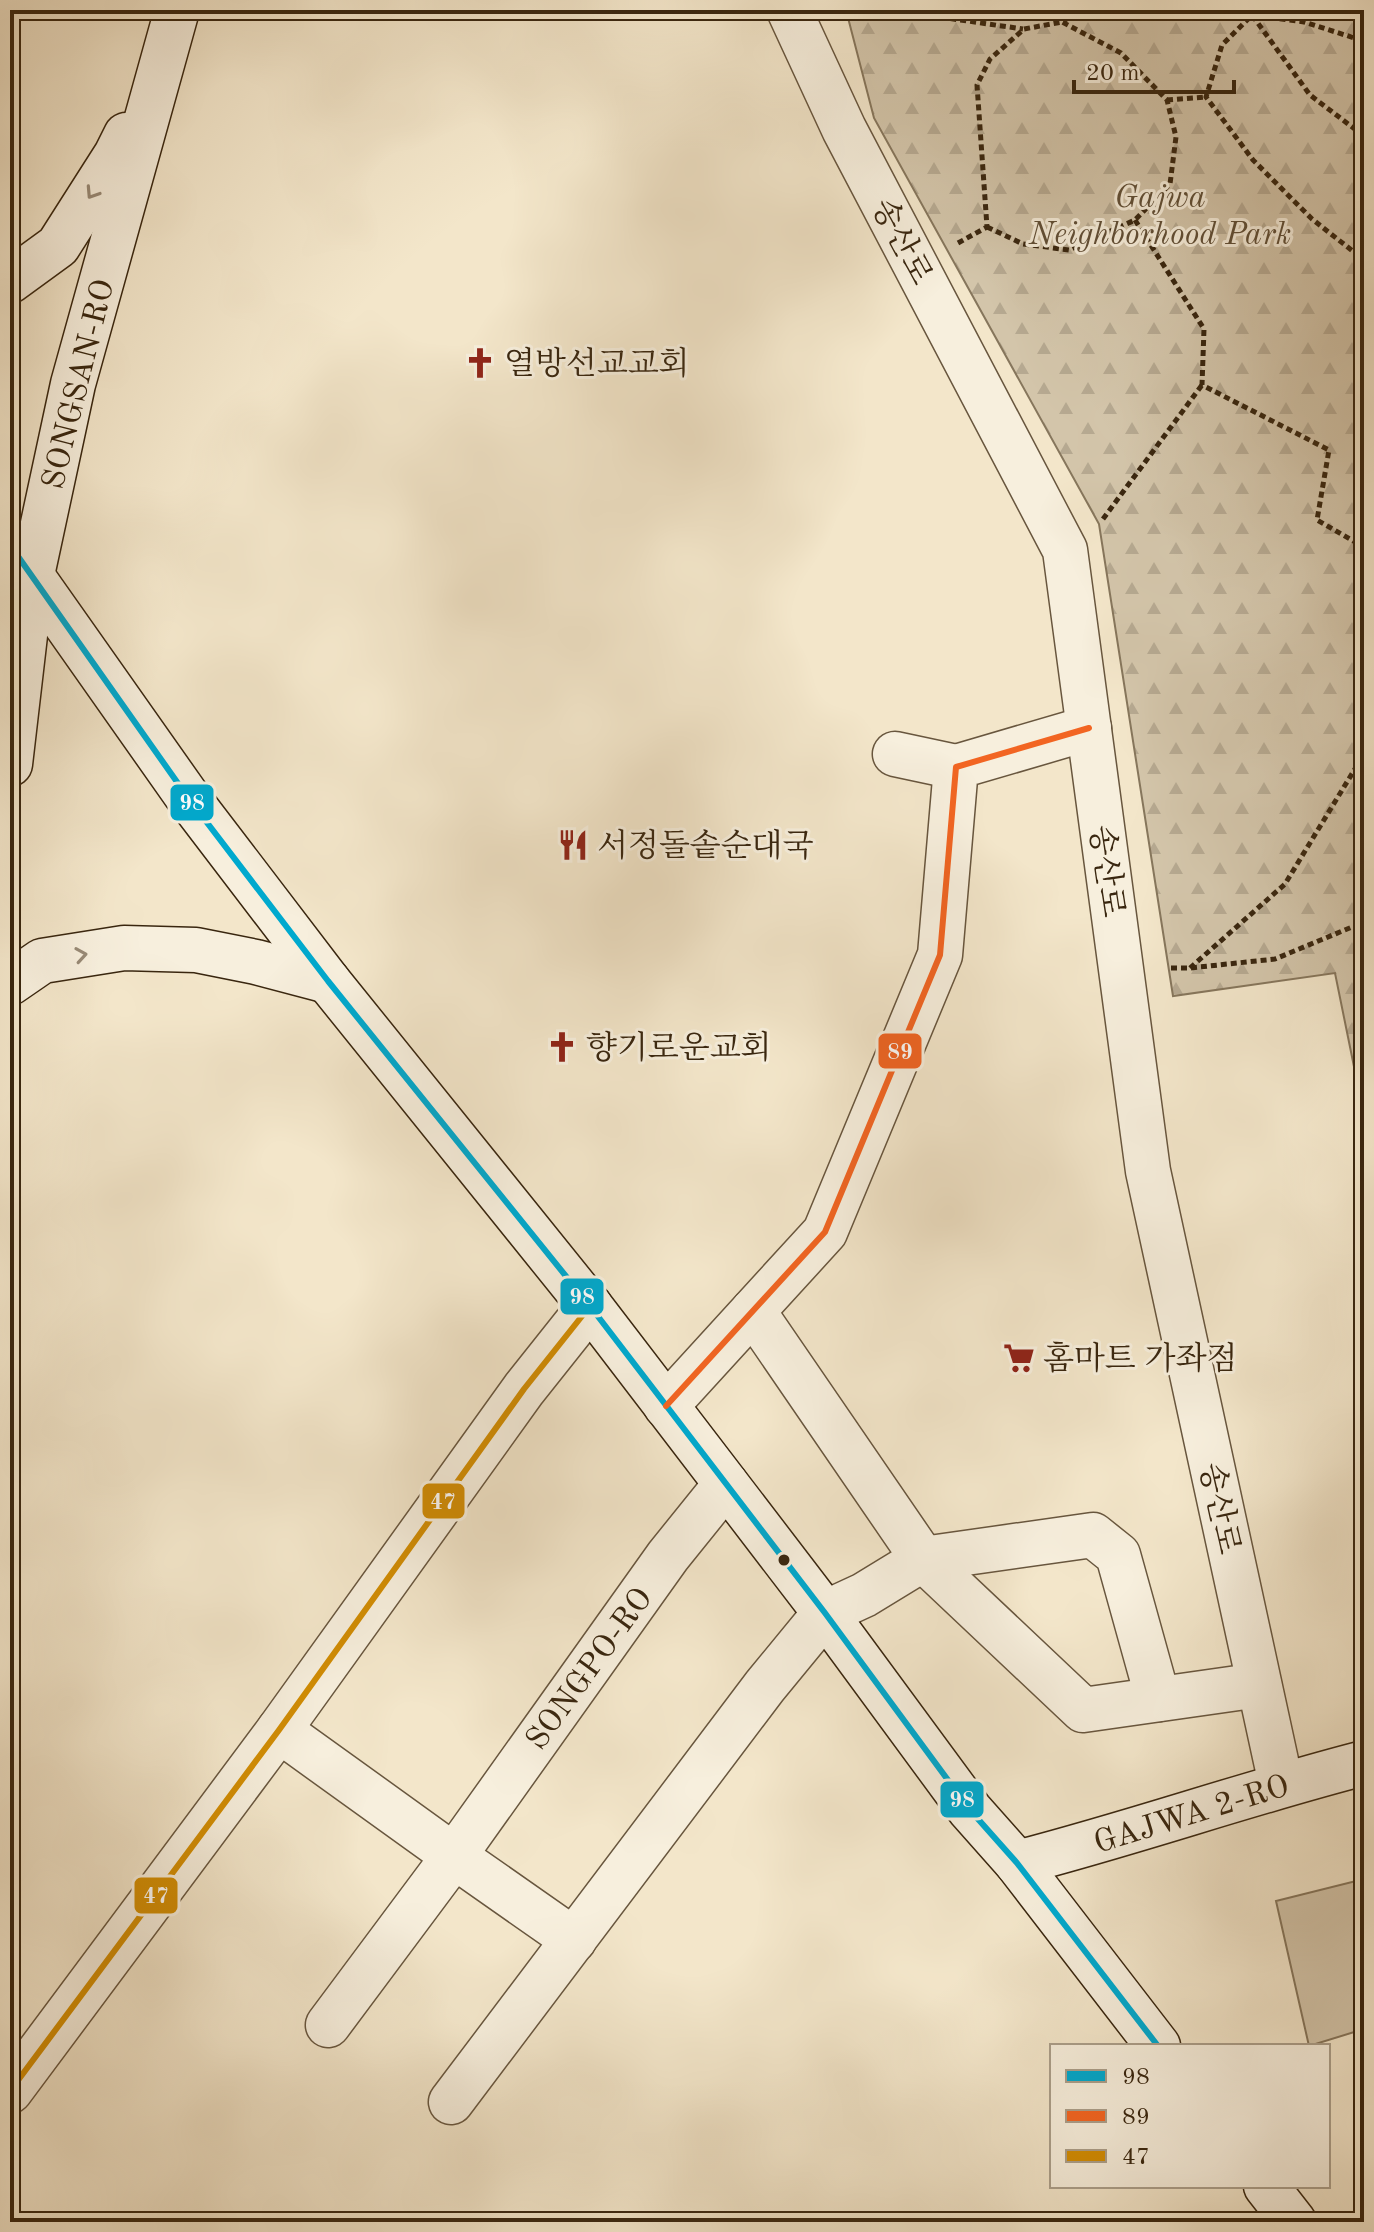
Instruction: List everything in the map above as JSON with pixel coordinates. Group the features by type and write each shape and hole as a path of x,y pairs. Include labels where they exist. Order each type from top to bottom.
{"street":[{"name":"송산로","path":"789,10 844,129 1065,550 1148,1171 1281,1784"},
{"path":"10,281 58,246 116,155 172,30"},
{"name":"SONGSAN-RO","path":"10,764 14,747 21,560 172,30"},
{"path":"21,560 189,799 328,981 590,1306 825,1613 970,1810 1017,1863 1156,2044"},
{"path":"895,754 956,767 1089,728"},
{"path":"666,1406 825,1232 940,955 956,767"},
{"path":"10,983 42,961 124,948 196,950 328,981"},
{"path":"10,2091 279,1730 524,1389 590,1306"},
{"path":"753,1311 923,1559 1083,1710 1259,1685"},
{"name":"SONGPO-RO","path":"328,2025 454,1856 668,1556 726,1484"},
{"path":"451,2102 765,1686 825,1613 864,1595 923,1559 1093,1535 1118,1555 1158,1699"},
{"path":"279,1730 574,1940"},
{"name":"GAJWA 2-RO","path":"1017,1863 1076,1848 1281,1784 1364,1763"},
{"path":"1268,2188 1294,2222"}],"path":[{"path":"891,10 1024,29 1062,22 1081,10"},
{"path":"1241,10 1252,15 1304,22 1364,41"},
{"path":"1206,97 1222,45 1252,15"},
{"path":"1252,15 1310,95 1364,136"},
{"path":"987,227 1023,244 1069,250 1135,220 1170,184 1176,137 1167,100 1121,53 1062,22"},
{"path":"987,227 977,85 990,59 1024,29"},
{"path":"1167,100 1206,97"},
{"path":"1206,97 1253,160 1312,219 1364,260"},
{"path":"1099,524 1202,385 1204,329 1135,220"},
{"path":"951,247 987,227"},
{"path":"1202,385 1329,450 1317,520 1364,547"},
{"path":"1190,968 1285,884 1364,754"},
{"path":"1161,967 1190,968 1275,959 1364,922"}],"green space":[{"name":"Gajwa Neighborhood Park","path":"846,10 1364,10 1364,1116 1335,973 1173,996 1099,524 874,118"},
{"path":"1364,1879 1364,2029 1309,2044 1276,1901"}],"transit line":[{"name":"98","path":"10,545 189,799 328,981 590,1306 825,1613 970,1810 1017,1863 1156,2044"},
{"name":"89","path":"666,1406 825,1232 940,955 956,767 1089,728"},
{"name":"47","path":"10,2091 279,1730 524,1389 590,1306"}],"place":[{"name":"열방선교교회","path":"480,363"},
{"name":"서정돌솥순대국","path":"573,845"},
{"name":"향기로운교회","path":"562,1047"},
{"name":"홈마트 가좌점","path":"1019,1358"}]}
